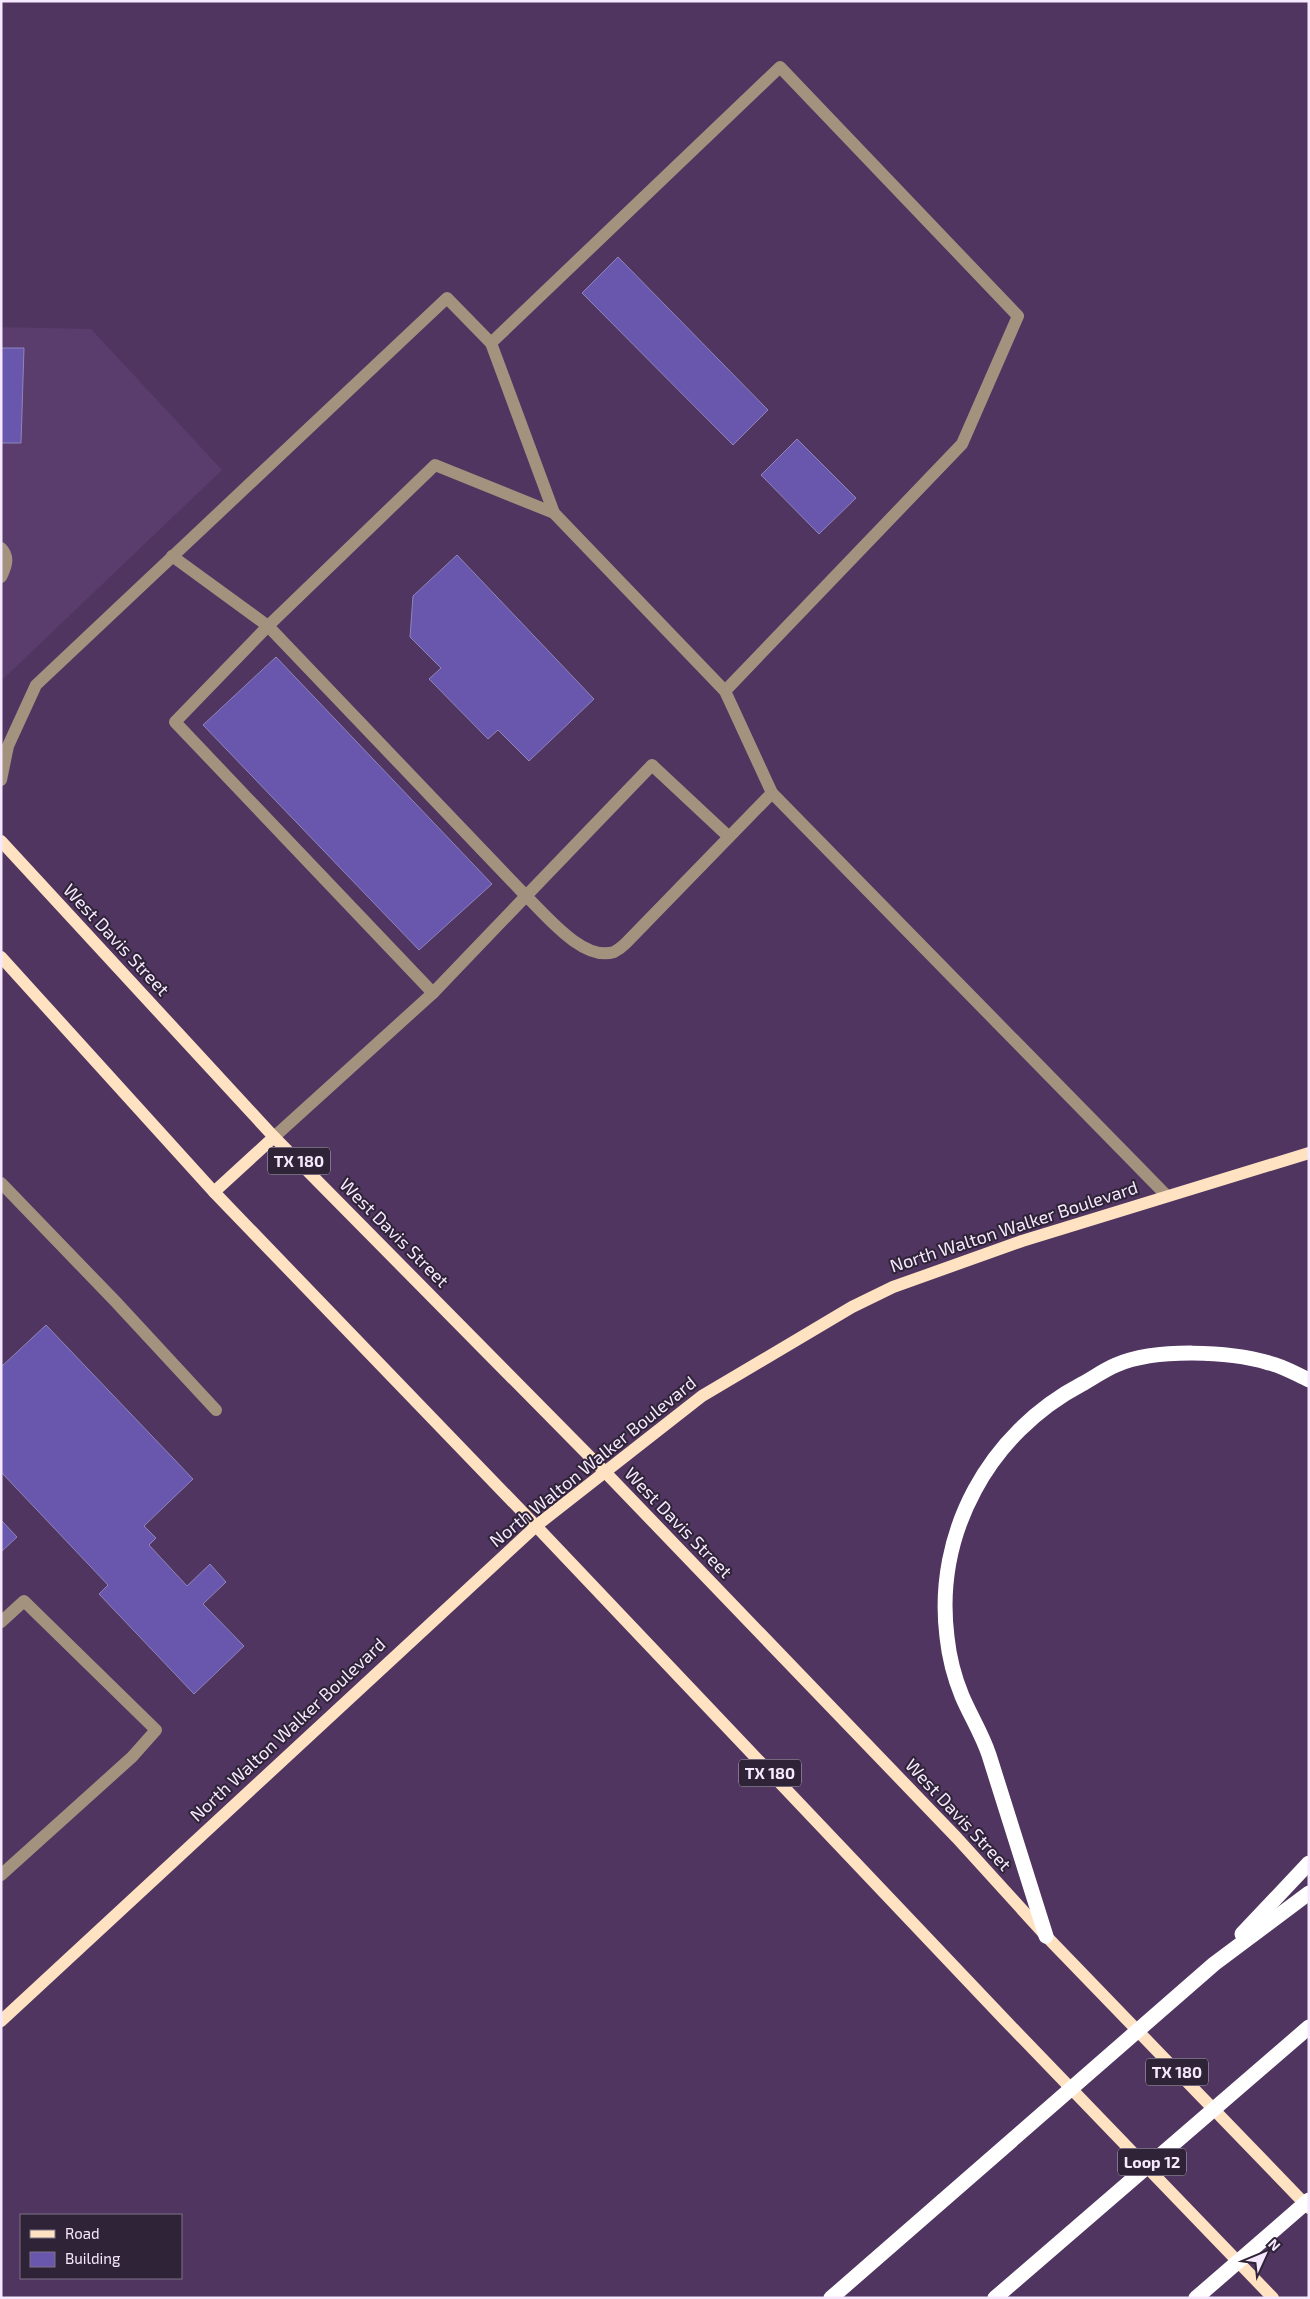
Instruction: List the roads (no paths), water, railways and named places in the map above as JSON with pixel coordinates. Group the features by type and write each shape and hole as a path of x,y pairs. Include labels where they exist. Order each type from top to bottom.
{"highway":[{"path":"1046,1936 988,1751 960,1693 947,1638 945,1586 953,1538 974,1488 1000,1450 1035,1415 1076,1387 1118,1365 1165,1354 1216,1353 1270,1363 1309,1380"},
{"path":"1214,1964 1309,1863"},
{"path":"831,2298 1214,1964 1309,1893"},
{"name":"Loop 12","path":"995,2298 1309,2027"},
{"path":"1196,2298 1309,2200"}],"main road":[{"name":"West Davis Street","path":"1,841 274,1137 606,1473 957,1838 1046,1936 1309,2208"},
{"name":"TX 180","path":"1,957 214,1192 536,1526 1004,2020 1273,2298"},
{"path":"214,1192 274,1137"},
{"name":"North Walton Walker Boulevard","path":"1,2021 536,1526 702,1396 860,1303 893,1286 1022,1241 1309,1153"}],"lane":[{"path":"491,343 780,67 1018,316 962,444 725,692"},
{"path":"1,780 8,746 36,684 448,298 491,343 554,513 725,692 772,793 1168,1196"},
{"path":"433,993 175,722 268,626 435,465 554,513"},
{"path":"1,548 6,553 7,565 1,577"},
{"path":"172,556 268,626 526,896 575,943 589,950 599,953 614,952 626,943 772,793"},
{"path":"274,1137 433,993 652,765 729,837"},
{"path":"1,1183 115,1301 216,1410"},
{"path":"1,1622 24,1601 156,1730 132,1757 1,1875"}]}
